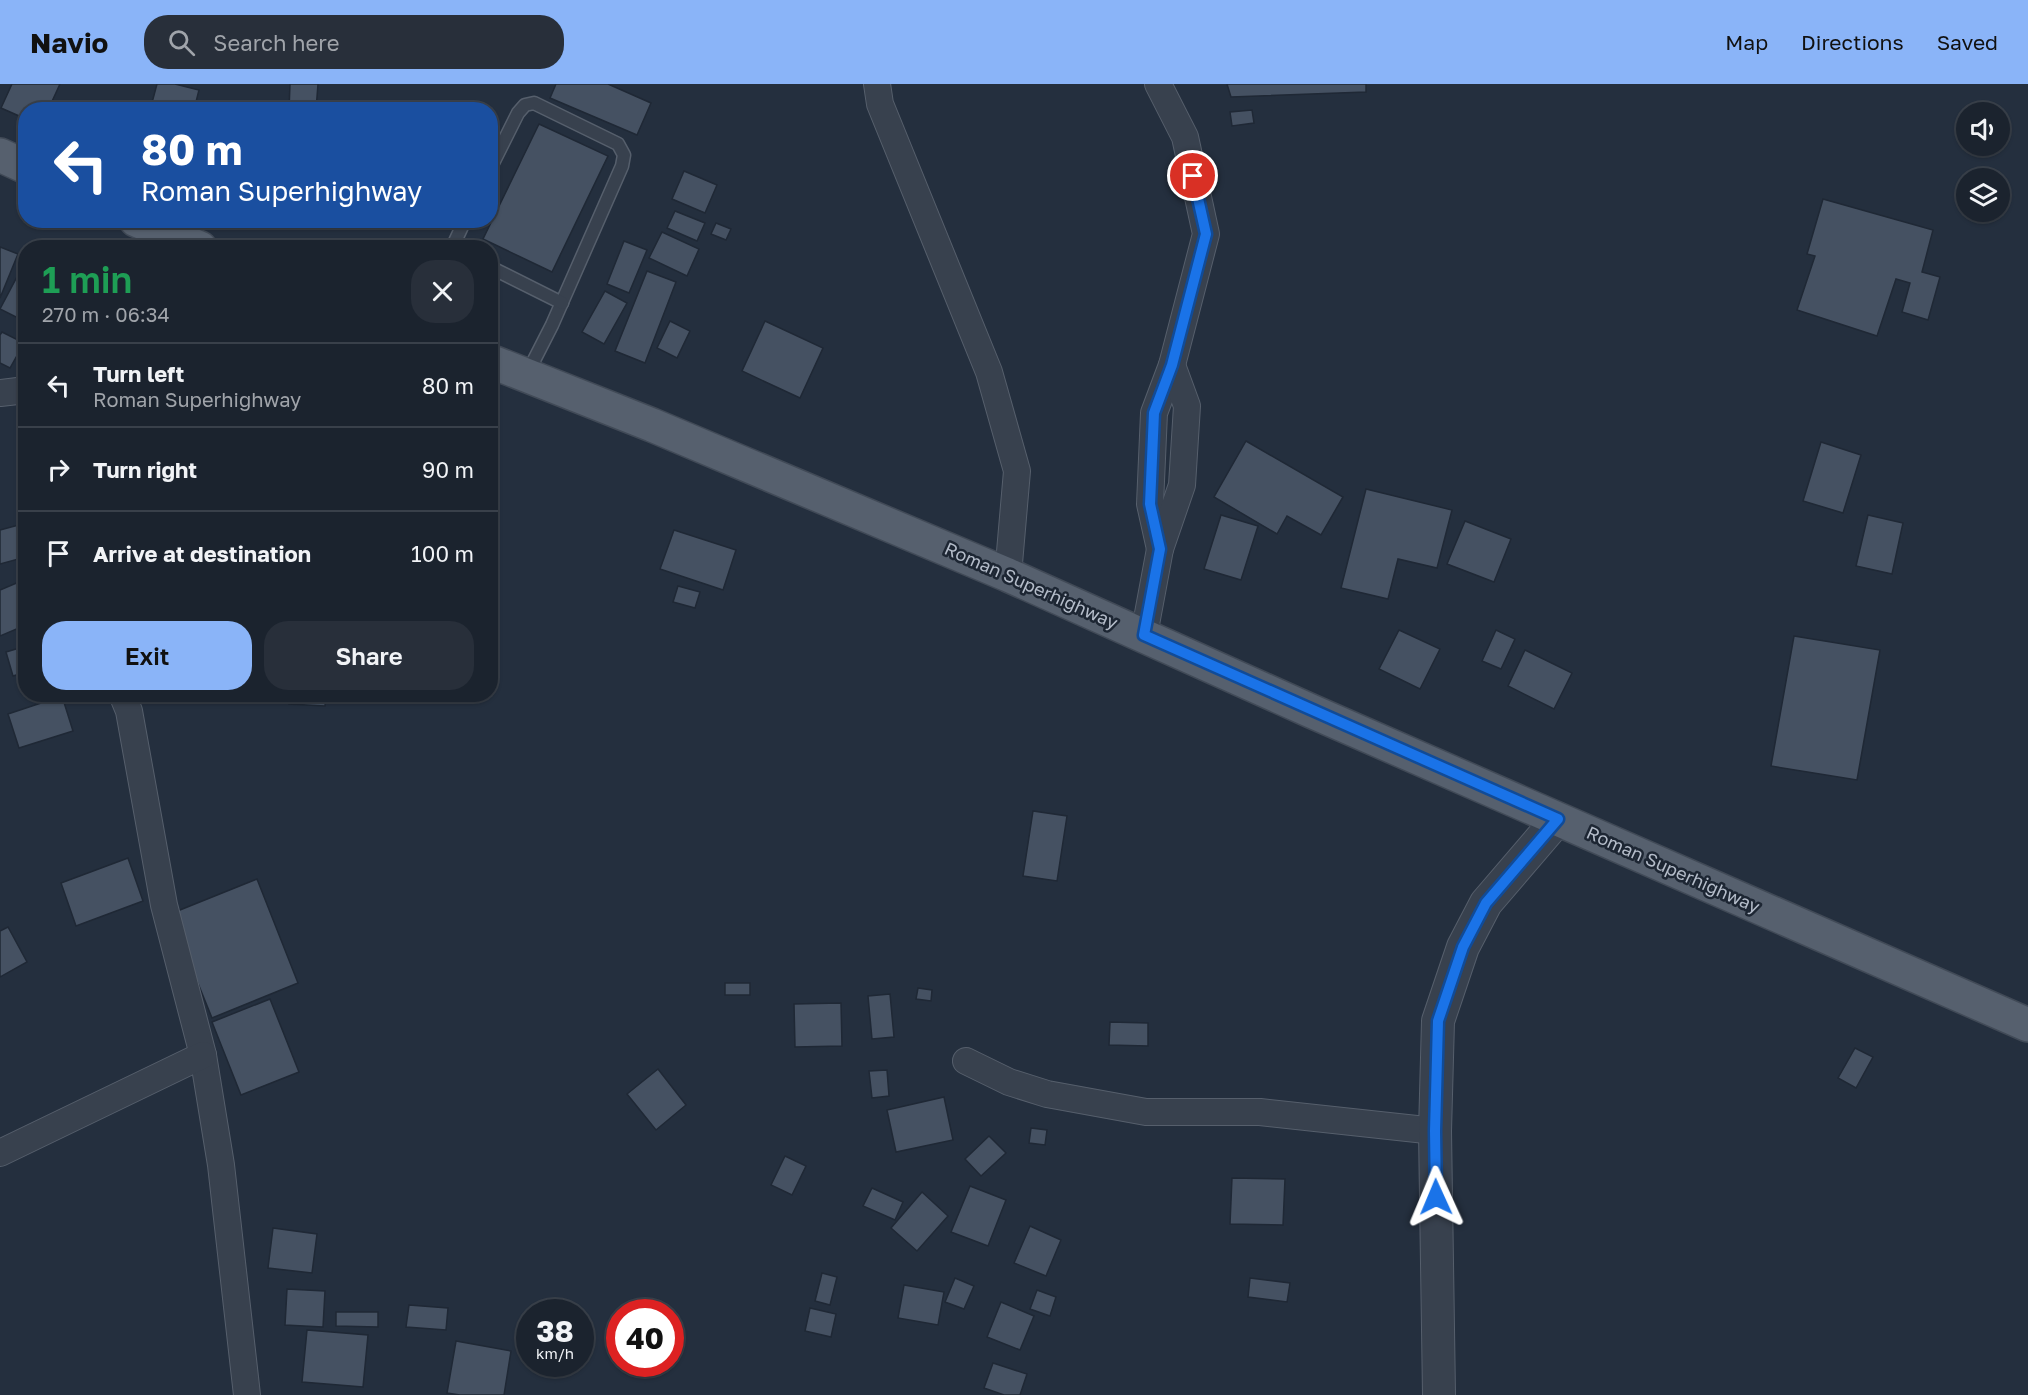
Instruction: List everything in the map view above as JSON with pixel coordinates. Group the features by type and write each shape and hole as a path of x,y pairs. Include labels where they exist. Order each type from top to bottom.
{"main road":[{"path":"0,155 18,163"},
{"path":"150,233 173,240"},
{"name":"Roman Superhighway","path":"498,364 652,425 1008,575 2028,1025"}],"street":[{"path":"877,84 880,104 988,372 1017,471 1008,575"},
{"path":"1144,635 1160,549 1150,504 1154,413 1172,365 1206,234 1185,137 1158,84"},
{"path":"0,393 18,391"},
{"path":"125,702 129,711 164,905 203,1056 221,1165 247,1395"},
{"path":"1439,1395 1435,1131 1438,1021 1463,947 1486,903 1558,819"},
{"path":"0,1153 203,1056"},
{"path":"966,1061 1009,1082 1047,1094 1146,1112 1260,1112 1435,1131"}],"lane":[{"path":"498,153 518,113 525,105 534,103 618,144 624,155 622,166 562,303 527,375"},
{"path":"498,271 562,303"}],"building":[{"path":"12,84 60,84 52,102 18,102 18,115 1,108"},
{"path":"157,84 175,84 199,90 196,102 152,102"},
{"path":"290,84 318,84 317,102 289,102"},
{"path":"556,84 608,84 651,103 637,135 550,98"},
{"path":"1227,84 1366,84 1366,92 1231,97"},
{"path":"1252,110 1254,123 1232,126 1230,112"},
{"path":"539,124 608,156 552,272 498,246 498,240 483,239 488,228 498,228 498,208"},
{"path":"684,171 717,185 705,213 672,199"},
{"path":"1823,199 1933,230 1922,272 1940,277 1928,320 1902,312 1910,283 1896,279 1877,336 1797,310 1815,256 1807,254"},
{"path":"675,211 705,223 697,241 667,228"},
{"path":"716,223 731,229 726,240 711,234"},
{"path":"662,232 699,249 687,276 649,258"},
{"path":"624,241 647,250 629,293 607,284"},
{"path":"0,247 18,254 0,298"},
{"path":"647,271 676,282 645,363 615,351"},
{"path":"18,275 18,318 0,309"},
{"path":"605,291 627,303 604,344 582,332"},
{"path":"670,321 690,331 677,358 657,348"},
{"path":"765,321 823,348 800,398 742,371"},
{"path":"2,332 18,340 18,354 10,368 0,363 0,335"},
{"path":"1246,441 1343,497 1321,535 1287,516 1277,534 1214,497"},
{"path":"1821,442 1861,455 1843,513 1803,501"},
{"path":"1366,489 1452,510 1437,568 1398,559 1388,599 1341,588"},
{"path":"1221,515 1258,526 1241,580 1204,569"},
{"path":"1868,515 1903,523 1892,574 1856,566"},
{"path":"1465,521 1511,539 1494,582 1447,564"},
{"path":"18,525 18,559 0,564 0,530"},
{"path":"674,530 736,550 723,590 660,569"},
{"path":"18,582 18,628 0,636 0,590"},
{"path":"678,586 700,592 695,608 673,602"},
{"path":"1399,630 1440,649 1420,689 1379,669"},
{"path":"1496,630 1515,639 1501,669 1482,661"},
{"path":"1794,636 1880,650 1857,780 1771,766"},
{"path":"18,648 18,674 13,676 6,652"},
{"path":"1525,650 1572,673 1554,709 1508,686"},
{"path":"44,702 64,702 73,731 19,748 8,714"},
{"path":"289,702 325,702 325,706 289,704"},
{"path":"1033,811 1067,816 1057,881 1023,876"},
{"path":"128,858 143,901 76,926 61,883"},
{"path":"257,879 298,983 212,1018 170,914"},
{"path":"8,927 27,962 0,977 0,931"},
{"path":"725,983 750,983 750,995 725,995"},
{"path":"918,988 932,990 931,1001 916,999"},
{"path":"890,994 894,1037 872,1039 868,996"},
{"path":"270,999 299,1072 241,1095 212,1022"},
{"path":"841,1003 842,1046 795,1047 794,1004"},
{"path":"1110,1022 1148,1023 1148,1046 1109,1045"},
{"path":"1855,1048 1873,1057 1856,1088 1838,1078"},
{"path":"658,1069 686,1105 656,1130 627,1094"},
{"path":"887,1070 889,1096 872,1098 869,1071"},
{"path":"944,1097 953,1140 896,1152 887,1110"},
{"path":"1031,1128 1047,1130 1045,1145 1029,1143"},
{"path":"989,1136 1006,1153 981,1176 965,1159"},
{"path":"785,1156 806,1166 792,1195 771,1185"},
{"path":"1232,1178 1285,1179 1283,1225 1230,1224"},
{"path":"970,1186 1006,1200 988,1246 951,1232"},
{"path":"872,1188 903,1202 895,1220 863,1206"},
{"path":"922,1192 948,1216 917,1251 891,1228"},
{"path":"1030,1226 1061,1240 1046,1276 1014,1263"},
{"path":"273,1228 317,1234 312,1273 268,1268"},
{"path":"822,1273 837,1277 830,1305 815,1301"},
{"path":"955,1278 974,1286 964,1309 945,1302"},
{"path":"1250,1278 1290,1283 1287,1302 1248,1297"},
{"path":"904,1285 944,1292 938,1325 898,1318"},
{"path":"287,1289 325,1291 323,1327 285,1325"},
{"path":"1037,1290 1056,1297 1050,1316 1030,1309"},
{"path":"1001,1302 1034,1316 1020,1350 987,1337"},
{"path":"409,1305 448,1308 446,1330 406,1327"},
{"path":"810,1308 836,1314 831,1337 805,1331"},
{"path":"336,1312 378,1312 378,1327 336,1326"},
{"path":"307,1330 368,1335 363,1387 302,1382"},
{"path":"456,1341 511,1351 504,1395 447,1393"},
{"path":"993,1363 1027,1374 1020,1395 1004,1395 984,1388"}],"route":[{"path":"1193,176 1206,234 1172,365 1154,413 1150,504 1160,549 1144,635 1558,819 1486,903 1463,947 1438,1021 1436,1197"}]}
